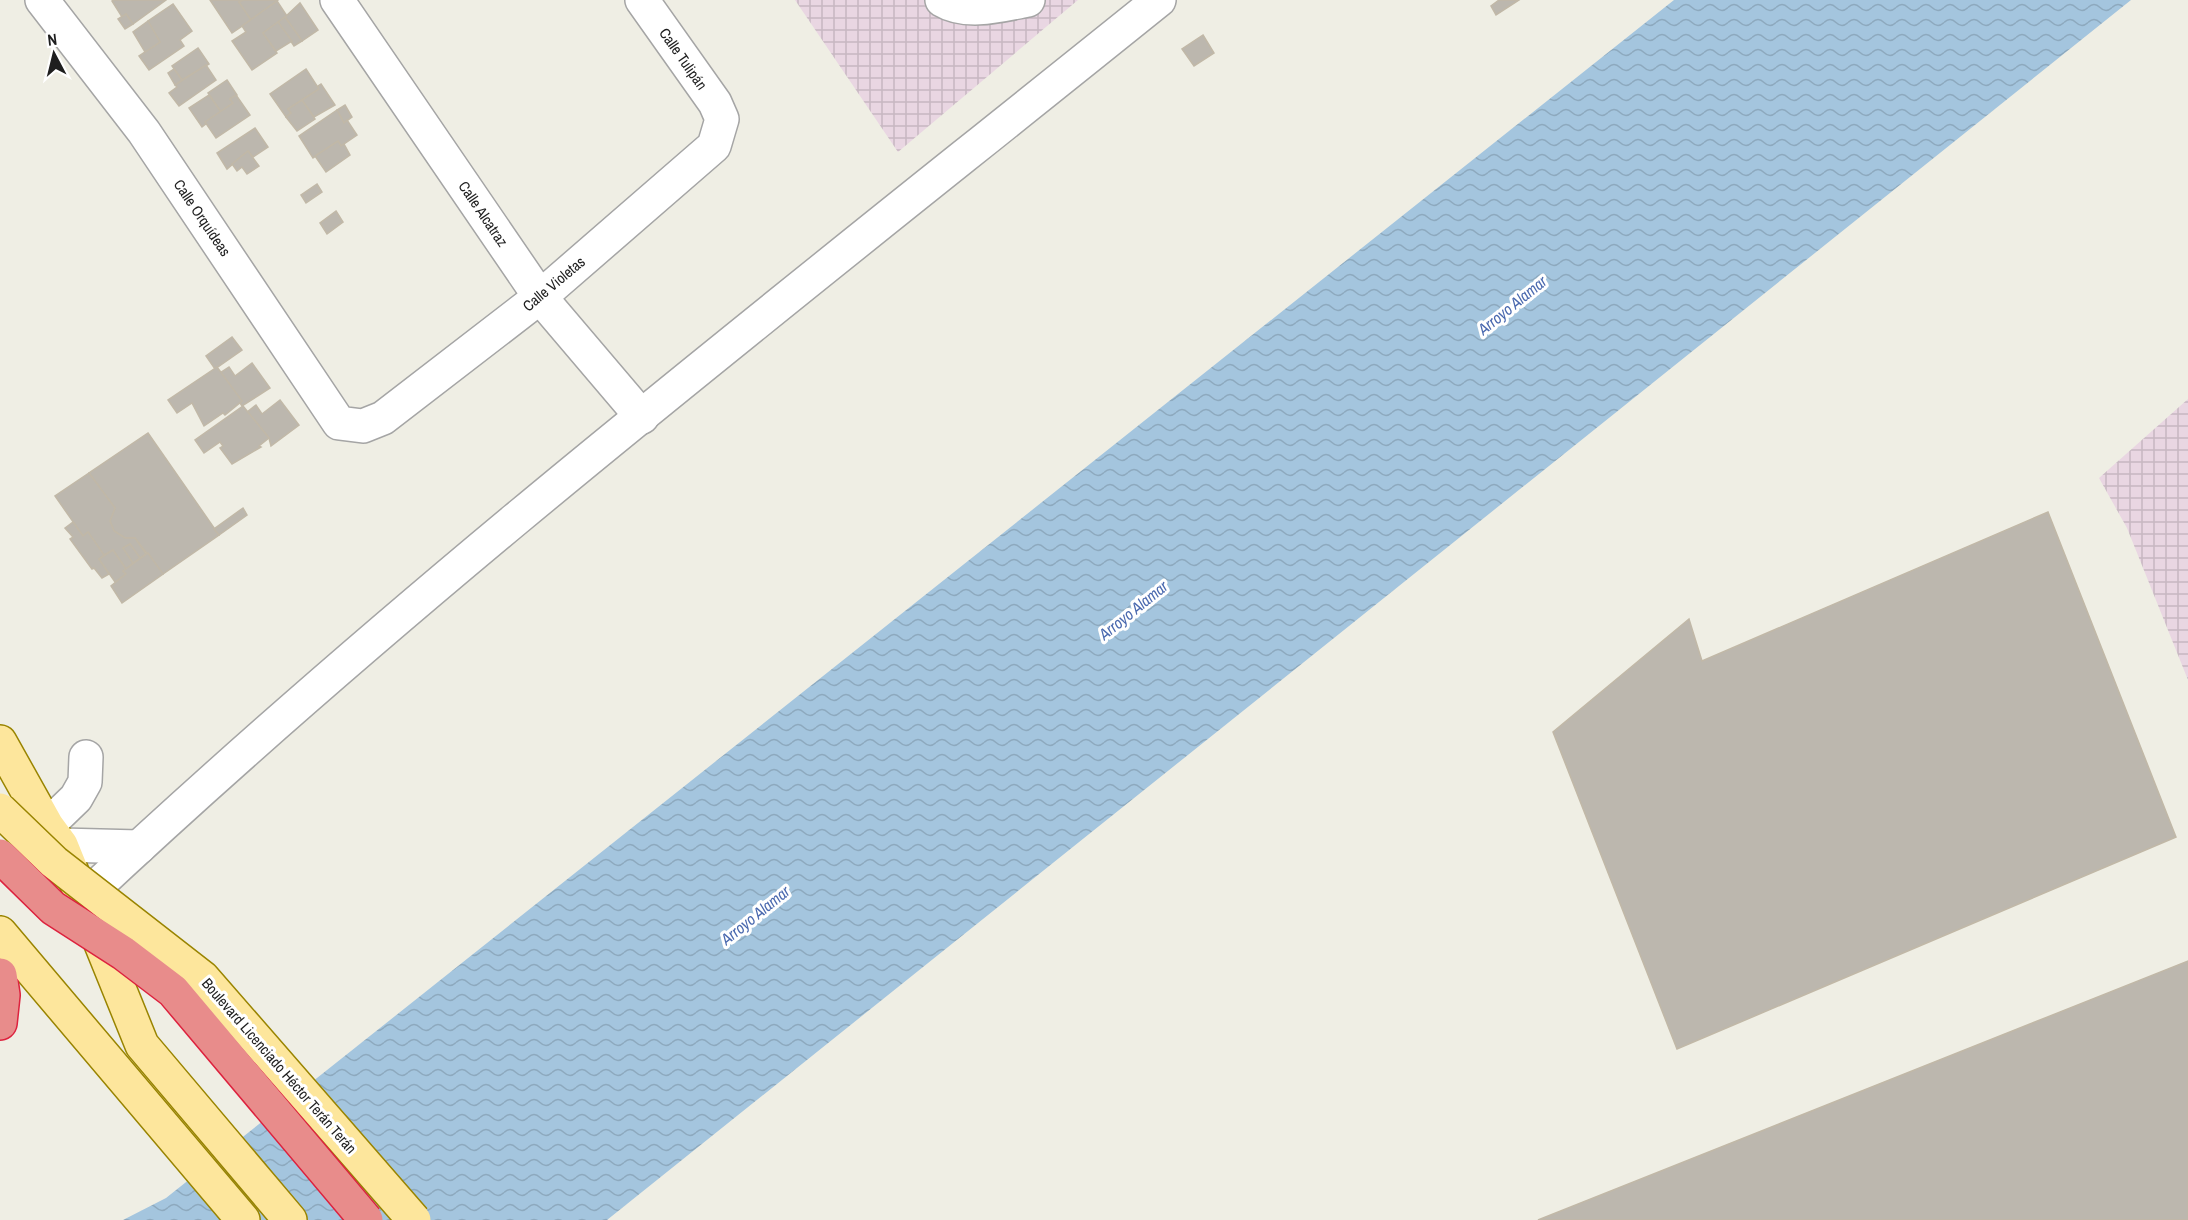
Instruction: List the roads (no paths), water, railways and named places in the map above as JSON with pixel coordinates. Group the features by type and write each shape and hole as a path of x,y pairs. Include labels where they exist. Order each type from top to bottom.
{"highway":[{"name":"Boulevard Licenciado Héctor Terán Terán","path":"0,856 53,908 123,953 173,991 366,1220"},
{"path":"0,975 3,995 0,1023"}],"main road":[{"path":"0,742 54,835 83,899 142,1045 290,1220"},
{"name":"Boulevard Licenciado Héctor Terán Terán","path":"0,810 54,862 203,978 414,1220"},
{"path":"0,933 243,1220"}],"street":[{"name":"Calle Orquídeas","path":"42,0 144,132 339,423 363,426"},
{"name":"Calle Alcatraz","path":"337,0 540,297 642,417"},
{"name":"Calle Tulipán","path":"642,0 715,103 722,119"},
{"path":"942,0 951,6 980,8 1028,0"},
{"path":"83,899 468,557 1159,0"},
{"name":"Calle Violetas","path":"363,426 383,418 540,297 714,146 722,119"},
{"path":"86,757 85,782 54,835 139,847"}],"water":[{"name":"Arroyo Alamar","path":"1674,0 2131,0 607,1220 123,1220 166,1198"}]}
